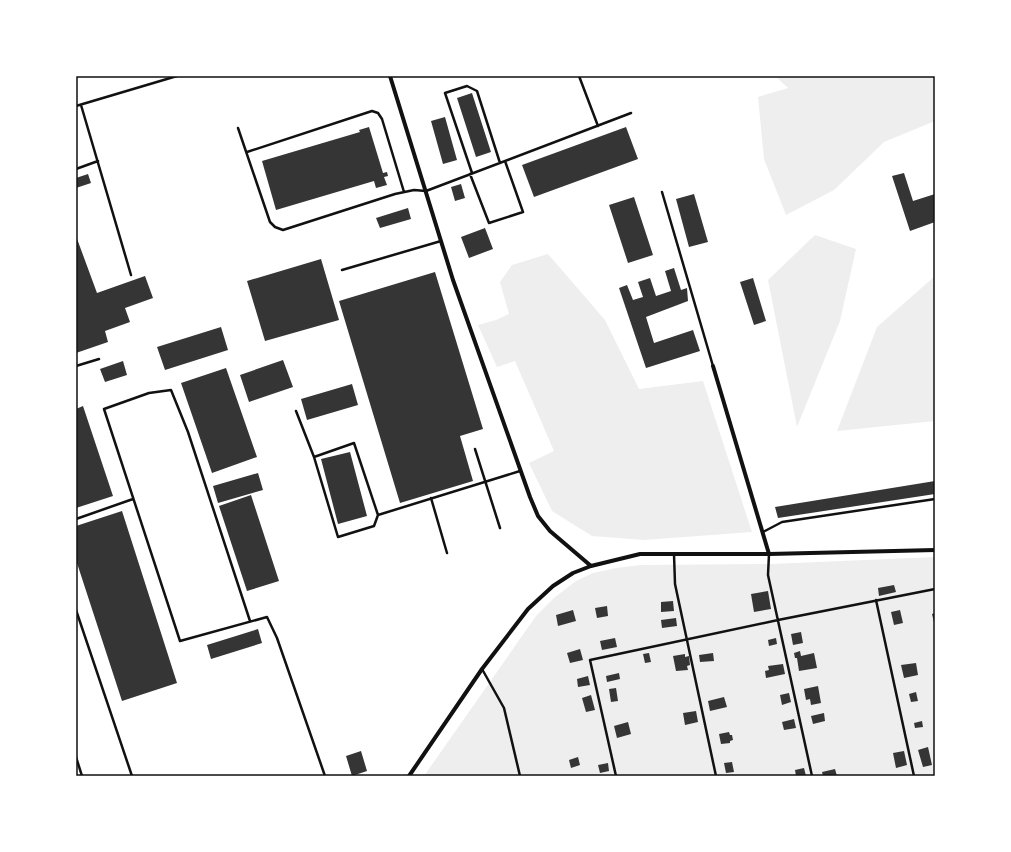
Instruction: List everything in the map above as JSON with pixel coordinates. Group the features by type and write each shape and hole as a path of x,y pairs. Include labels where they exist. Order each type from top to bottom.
{"street":[{"path":"390,76 453,280 530,498 538,516 550,530 591,566"},
{"path":"713,366 769,554"},
{"path":"410,776 482,669 528,609 553,586 573,573 591,566 640,554 769,554 935,550"}],"lane":[{"path":"76,106 176,76"},
{"path":"580,76 598,126"},
{"path":"500,162 477,91 467,86 445,93 471,174 490,223 523,212 505,161"},
{"path":"81,105 131,275"},
{"path":"247,152 372,111 378,113 382,119 404,192"},
{"path":"238,128 270,222 276,228 283,230 395,194 414,190 426,191 631,113"},
{"path":"76,169 98,162"},
{"path":"662,192 713,366"},
{"path":"342,270 441,241"},
{"path":"76,366 99,359"},
{"path":"250,621 188,432 171,390 149,392 104,409 180,641 250,621 267,616 277,638 325,776"},
{"path":"296,411 314,457 338,537 374,526 378,515 354,443 314,457"},
{"path":"475,449 500,528"},
{"path":"378,515 520,471"},
{"path":"431,498 447,554"},
{"path":"76,519 133,499"},
{"path":"763,532 782,522 935,499"},
{"path":"674,554 675,584 716,776"},
{"path":"769,554 768,575 812,776"},
{"path":"616,776 590,660 778,620 935,589"},
{"path":"876,600 914,776"},
{"path":"76,610 132,776"},
{"path":"482,669 504,708 520,776"},
{"path":"76,757 80,776"}],"shaded area":[{"path":"775,76 935,76 935,121 884,142 834,190 786,215 764,159 758,97 788,88"},
{"path":"815,235 856,249 840,321 797,427 768,280"},
{"path":"548,254 605,320 639,389 703,381 752,532 644,540 592,536 552,511 529,463 554,451 515,361 497,367 478,325 496,320 509,314 500,282 512,265"},
{"path":"935,276 935,421 837,431 877,327"},
{"path":"935,557 935,776 424,776 536,616 554,598 576,581 593,573 641,565 771,564"}],"building":[{"path":"472,93 491,152 476,157 457,98"},
{"path":"445,117 457,160 443,164 431,121"},
{"path":"369,127 383,173 387,172 388,176 384,177 387,185 376,188 374,181 276,210 262,161 360,132 359,130"},
{"path":"626,127 638,159 534,197 522,165"},
{"path":"904,173 913,201 935,194 935,222 910,231 892,176"},
{"path":"88,174 91,183 76,188 76,178"},
{"path":"461,184 465,198 455,201 451,187"},
{"path":"694,194 708,242 689,247 676,199"},
{"path":"634,197 653,255 628,263 609,205"},
{"path":"408,208 411,219 380,228 376,218"},
{"path":"485,228 493,249 469,258 461,237"},
{"path":"76,236 97,293 145,276 153,298 125,308 130,322 105,331 108,342 76,353"},
{"path":"321,259 339,320 265,341 247,281"},
{"path":"674,268 681,290 687,288 688,301 646,317 654,343 693,330 700,351 646,368 619,288 627,285 633,300 643,297 638,282 650,278 656,296 671,291 665,271"},
{"path":"435,272 483,429 460,436 473,481 400,503 339,301"},
{"path":"753,278 766,321 754,325 740,282"},
{"path":"221,327 228,350 165,370 157,347"},
{"path":"283,360 293,387 249,402 240,375"},
{"path":"123,361 127,375 105,382 100,369"},
{"path":"226,368 257,457 212,473 181,383"},
{"path":"352,384 358,405 307,420 301,399"},
{"path":"83,406 113,496 76,508 76,409"},
{"path":"350,452 367,516 338,524 321,459"},
{"path":"258,473 263,490 218,503 213,486"},
{"path":"935,481 935,494 778,518 775,507"},
{"path":"251,495 279,581 247,591 219,506"},
{"path":"122,511 177,683 122,701 76,560 76,526"},
{"path":"894,585 896,592 879,596 878,588"},
{"path":"768,591 771,609 754,612 751,594"},
{"path":"673,601 674,611 661,612 661,602"},
{"path":"607,606 608,616 597,618 595,608"},
{"path":"573,610 576,621 558,626 556,615"},
{"path":"900,610 903,623 894,625 891,612"},
{"path":"935,613 935,622 934,622 932,614"},
{"path":"676,618 677,626 662,628 661,620"},
{"path":"258,629 262,643 211,659 207,645"},
{"path":"801,632 803,643 793,645 791,634"},
{"path":"615,638 617,647 602,650 600,641"},
{"path":"776,638 777,644 769,646 768,640"},
{"path":"580,649 583,660 570,663 567,653"},
{"path":"800,651 801,656 814,653 817,668 799,671 797,658 795,658 794,653"},
{"path":"649,653 651,662 645,663 643,654"},
{"path":"713,653 714,661 700,662 699,655"},
{"path":"685,654 685,657 689,656 690,665 687,666 688,670 676,671 673,656"},
{"path":"916,663 918,675 904,678 901,665"},
{"path":"783,664 785,674 766,678 765,671 769,670 768,666"},
{"path":"619,673 620,679 607,682 606,676"},
{"path":"588,676 590,685 578,687 577,679"},
{"path":"818,686 821,703 811,705 810,699 806,700 804,689"},
{"path":"616,688 618,701 611,702 609,689"},
{"path":"916,692 918,701 911,702 909,694"},
{"path":"789,693 791,702 782,705 780,695"},
{"path":"591,695 595,710 586,712 582,698"},
{"path":"724,697 727,707 710,711 708,701"},
{"path":"696,711 698,722 685,725 683,713"},
{"path":"824,713 825,721 813,724 811,716"},
{"path":"794,719 796,728 784,730 782,722"},
{"path":"922,721 923,727 915,728 914,723"},
{"path":"628,722 631,734 617,738 614,726"},
{"path":"729,732 730,735 732,735 733,740 730,741 730,743 721,744 719,734"},
{"path":"928,747 932,765 923,767 918,750"},
{"path":"361,751 367,771 352,776 346,756"},
{"path":"904,751 907,765 896,768 893,753"},
{"path":"578,757 580,765 571,768 569,760"},
{"path":"732,762 734,772 726,773 724,763"},
{"path":"608,763 609,771 600,773 598,765"},
{"path":"804,768 806,776 796,776 795,770"},
{"path":"835,769 837,776 823,776 822,772"}]}
